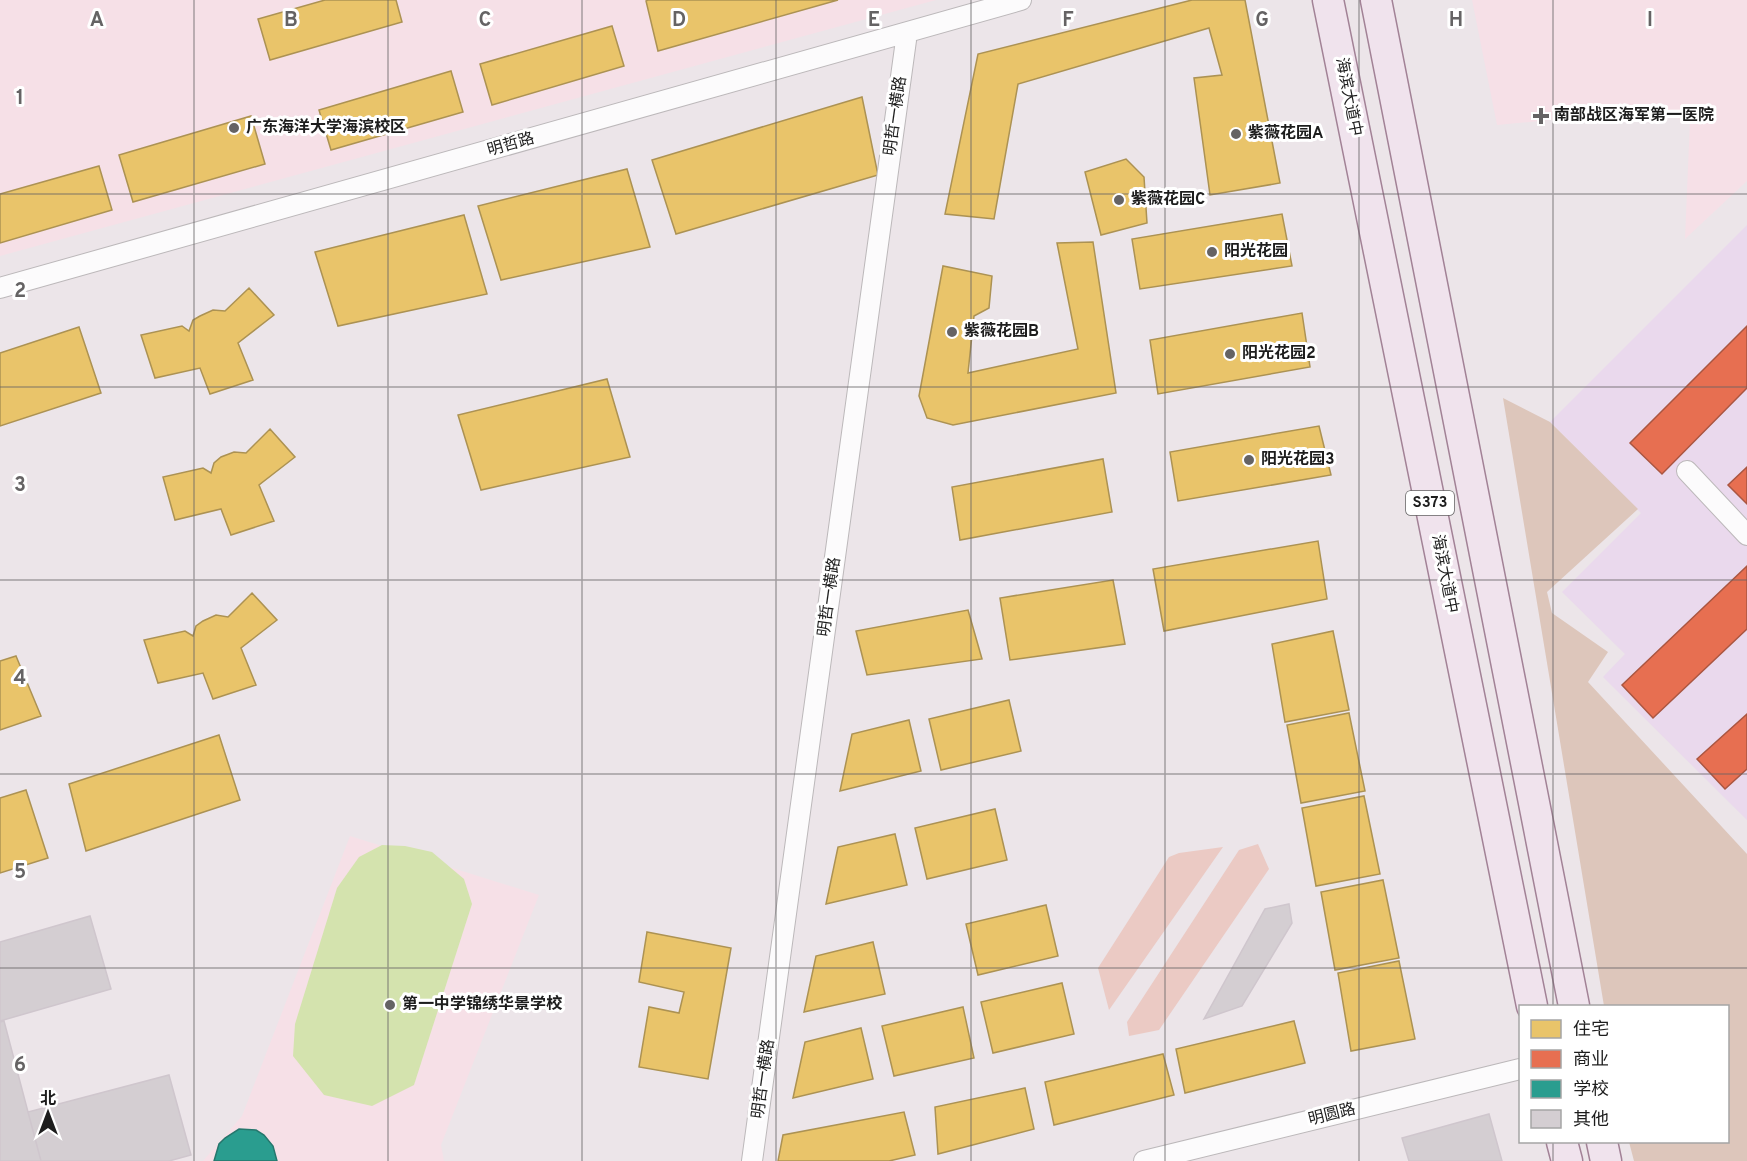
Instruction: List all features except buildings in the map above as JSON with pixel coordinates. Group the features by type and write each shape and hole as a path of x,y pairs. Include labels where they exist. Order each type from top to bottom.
{"main road":[{"name":"海滨大道中","path":"1328,0 1532,1005"},
{"name":"S373","path":"1376,0 1574,1005"},
{"path":"1562,1143 1567,1161"},
{"path":"1602,1143 1606,1161"}],"street":[{"name":"明哲路","path":"0,288 1021,0"},
{"name":"明哲一横路","path":"752,1161 908,33"},
{"path":"1687,471 1747,535"},
{"name":"明圆路","path":"1144,1161 1519,1070"}],"shaded area":[{"name":"广东海洋大学海滨校区","path":"0,0 936,0 0,256"},
{"name":"南部战区海军第一医院","path":"1472,0 1747,0 1747,181 1685,239 1690,120 1631,112 1497,125"},
{"path":"1747,225 1747,820 1603,677 1625,654 1562,592 1641,513 1550,422"},
{"path":"1503,398 1550,422 1638,509 1547,592 1552,613 1608,652 1588,682 1747,854 1747,1161 1634,1161 1629,1143 1729,1143 1729,1005 1604,1005"},
{"name":"第一中学锦绣华景学校","path":"350,836 539,895 441,1145 444,1161 203,1161 242,1116"},
{"path":"1258,844 1269,869 1159,1030 1129,1036 1127,1022 1239,850"},
{"path":"1223,847 1109,1010 1098,968 1169,857 1179,853"}],"green space":[{"path":"382,845 405,846 432,852 464,879 472,904 414,1085 372,1106 324,1095 293,1056 295,1024 337,888 359,857"}],"place":[{"name":"南部战区海军第一医院","path":"1541,116"},
{"name":"广东海洋大学海滨校区","path":"234,128"},
{"name":"紫薇花园A","path":"1236,134"},
{"name":"紫薇花园C","path":"1119,200"},
{"name":"阳光花园","path":"1212,252"},
{"name":"紫薇花园B","path":"952,332"},
{"name":"阳光花园2","path":"1230,354"},
{"name":"阳光花园3","path":"1249,460"},
{"name":"第一中学锦绣华景学校","path":"390,1005"}]}
